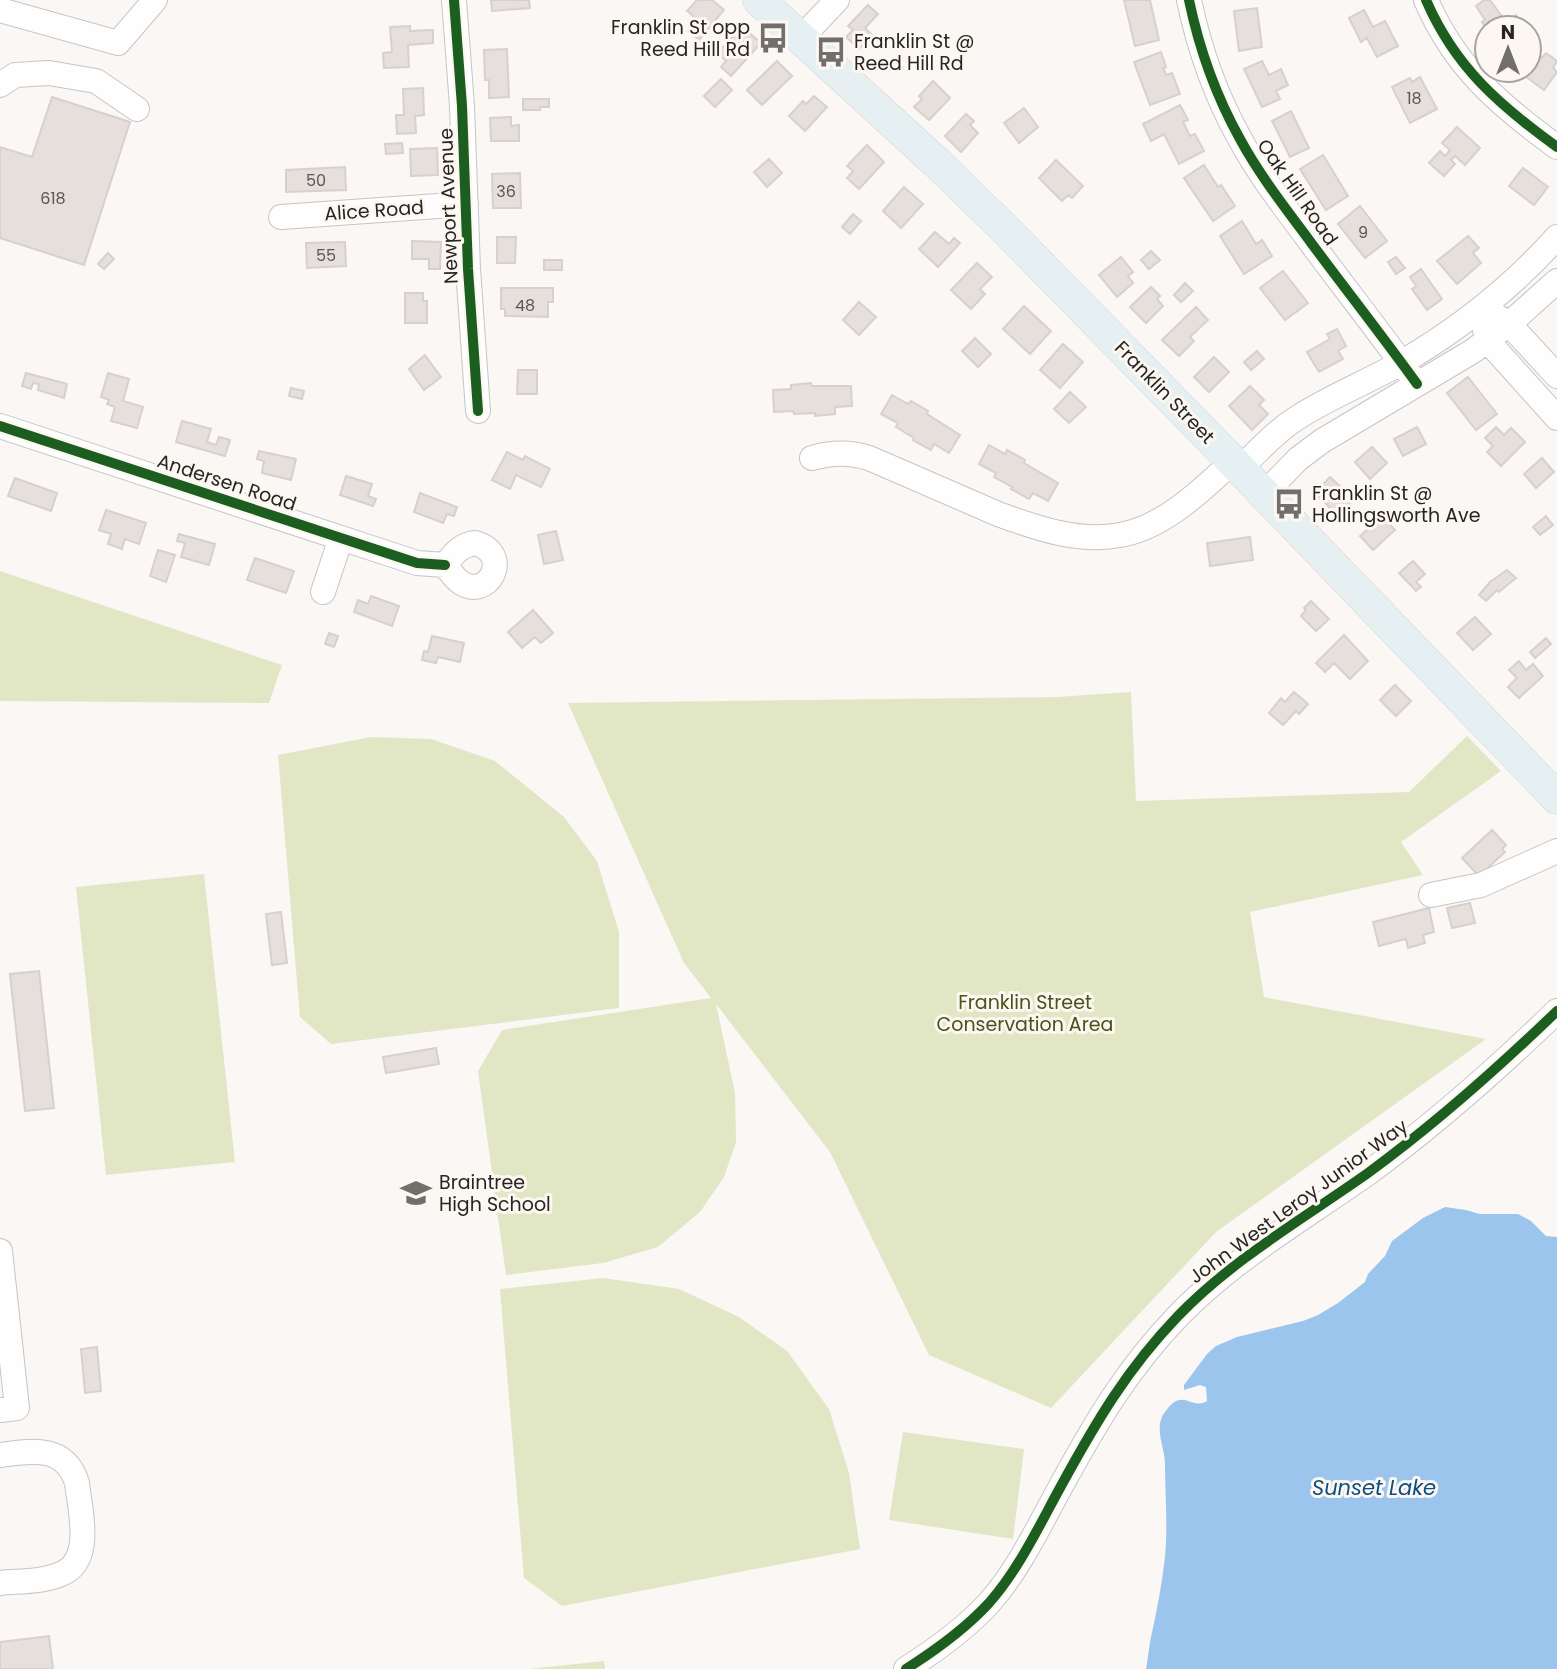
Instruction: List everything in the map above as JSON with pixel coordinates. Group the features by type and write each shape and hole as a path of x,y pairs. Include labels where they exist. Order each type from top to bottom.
{"main road":[{"name":"Franklin Street","path":"759,0 971,196 1236,465 1557,798"}],"street":[{"path":"0,10 118,43 155,0"},
{"name":"Newport Avenue","path":"454,0 478,411"},
{"path":"801,38 837,0"},
{"name":"Oak Hill Road","path":"1189,0 1208,69 1241,142 1278,198 1418,384"},
{"path":"1426,0 1451,48 1477,81 1522,122 1557,148"},
{"path":"0,85 15,75 48,73 96,81 138,109"},
{"name":"Alice Road","path":"281,217 466,204"},
{"path":"813,458 835,453 858,455 1018,522 1059,533 1096,537 1132,533 1156,521 1198,493 1298,417 1401,362 1456,327 1481,309 1557,237"},
{"path":"1264,494 1298,459 1322,441 1489,340 1557,281"},
{"path":"1481,309 1508,324 1557,376"},
{"path":"1481,309 1489,340 1506,363 1557,418"},
{"name":"Andersen Road","path":"0,426 417,563 445,565"},
{"path":"323,592 341,538"},
{"path":"1431,895 1481,885 1557,851"},
{"name":"John West Leroy Junior Way","path":"906,1669 958,1633 1001,1587 1024,1553 1109,1402 1141,1357 1187,1307 1243,1259 1370,1171 1425,1129 1557,1011"},
{"path":"0,1251 17,1408 0,1410"},
{"path":"0,1455 39,1451 54,1455 66,1463 77,1483 83,1534 78,1559 67,1571 47,1578 0,1583"}],"green space":[{"path":"0,571 282,665 269,703 0,701"},
{"name":"Franklin Street Conservation Area","path":"1131,692 1136,801 1409,792 1467,736 1501,771 1401,842 1423,875 1250,912 1264,997 1486,1039 1216,1232 1051,1408 929,1355 830,1152 716,1004 735,1093 736,1142 724,1177 700,1212 658,1247 603,1263 506,1275 478,1071 502,1030 711,998 684,963 568,703 1057,697"},
{"path":"371,737 431,739 495,761 564,817 597,861 619,932 619,1008 331,1044 300,1017 278,755"},
{"path":"204,874 235,1162 106,1175 76,887"},
{"path":"603,1278 679,1289 739,1317 787,1351 829,1409 849,1473 860,1549 562,1606 524,1578 500,1289"},
{"path":"903,1432 1024,1449 1013,1539 889,1520"},
{"path":"604,1661 605,1669 529,1669"}],"water":[{"name":"Sunset Lake","path":"1445,1207 1480,1214 1518,1214 1531,1221 1546,1236 1557,1237 1557,1669 1146,1669 1166,1545 1165,1458 1160,1431 1165,1412 1177,1401 1207,1401 1206,1387 1200,1385 1184,1390 1184,1385 1216,1346 1237,1337 1303,1321 1338,1303 1365,1282 1368,1274 1385,1256 1392,1241 1423,1218"}],"building":[{"path":"491,0 529,0 530,8 492,11"},
{"path":"697,0 712,0 724,10 699,40 688,31 698,20 687,11"},
{"path":"1124,0 1150,0 1159,40 1135,46"},
{"path":"1484,0 1490,0 1500,14 1481,14 1476,6"},
{"path":"868,5 878,14 865,28 872,35 859,49 846,37 853,30 848,26"},
{"path":"1257,8 1262,47 1239,51 1234,11"},
{"path":"1364,10 1373,27 1385,21 1398,46 1377,57 1367,38 1361,42 1349,18"},
{"path":"410,26 410,31 433,30 433,43 408,45 409,67 384,68 383,53 392,52 390,27"},
{"path":"742,26 761,43 731,76 721,67 726,61 718,53"},
{"path":"507,49 509,97 489,98 489,80 485,80 484,50"},
{"path":"1161,52 1166,75 1172,73 1180,94 1150,105 1134,62"},
{"path":"1546,53 1557,61 1553,68 1557,72 1544,90 1536,84 1543,84 1543,57"},
{"path":"777,61 792,76 762,105 747,90"},
{"path":"1262,61 1269,75 1281,69 1288,85 1276,91 1280,99 1262,107 1244,69"},
{"path":"1420,77 1437,109 1410,123 1392,87 1410,78 1412,82"},
{"path":"721,79 732,90 715,107 704,96"},
{"path":"933,81 950,98 929,120 914,107 922,99 919,96"},
{"path":"423,88 424,115 415,116 416,133 397,134 396,115 404,115 403,89"},
{"path":"814,96 827,107 805,131 789,116 803,101 806,104"},
{"path":"52,97 130,122 84,265 0,238 0,147 32,157"},
{"path":"523,99 549,99 549,107 523,110"},
{"path":"1180,105 1188,120 1183,122 1190,136 1195,134 1204,151 1179,164 1164,134 1151,141 1143,124"},
{"path":"1024,108 1038,127 1019,143 1004,123"},
{"path":"1291,111 1309,148 1290,157 1272,121"},
{"path":"966,114 974,121 970,125 978,133 961,152 945,136"},
{"path":"511,117 511,126 519,125 519,141 491,141 490,118"},
{"path":"1457,127 1480,148 1465,165 1455,156 1451,160 1455,164 1444,176 1429,163 1440,151 1445,156 1450,150 1442,143"},
{"path":"402,143 403,153 386,154 385,144"},
{"path":"867,145 884,162 859,189 847,178 853,171 847,166"},
{"path":"437,148 438,175 411,176 410,149"},
{"path":"1323,155 1348,196 1326,210 1300,169"},
{"path":"769,159 782,173 767,187 754,172"},
{"path":"1056,160 1083,186 1072,198 1068,195 1062,201 1039,178"},
{"path":"1204,165 1218,187 1221,185 1235,206 1213,221 1184,178"},
{"path":"345,167 346,190 286,192 286,170"},
{"path":"1523,168 1548,187 1534,205 1509,186"},
{"path":"520,173 521,208 493,208 492,174"},
{"path":"904,187 923,204 901,228 883,211"},
{"path":"1360,206 1387,241 1365,258 1338,224"},
{"path":"853,214 861,221 850,234 842,227"},
{"path":"1242,221 1256,244 1262,240 1272,256 1244,274 1220,236"},
{"path":"935,232 949,244 954,238 960,243 938,267 919,249"},
{"path":"1468,236 1479,248 1473,253 1481,263 1457,284 1437,261"},
{"path":"497,237 516,237 515,263 497,263"},
{"path":"412,241 441,242 440,269 429,269 429,259 412,259"},
{"path":"345,242 346,266 307,268 306,243"},
{"path":"1151,251 1160,260 1149,269 1141,260"},
{"path":"108,253 114,259 104,269 98,264"},
{"path":"1121,257 1133,272 1128,276 1133,283 1117,297 1099,275"},
{"path":"1396,257 1405,268 1396,274 1388,262"},
{"path":"544,260 562,260 562,270 544,270"},
{"path":"977,263 992,277 980,289 985,294 971,309 951,290"},
{"path":"1421,269 1442,299 1427,310 1412,289 1416,286 1410,277"},
{"path":"1283,271 1308,303 1285,320 1260,288"},
{"path":"1185,283 1193,291 1181,302 1174,295"},
{"path":"1151,287 1160,296 1157,299 1163,306 1146,323 1130,307"},
{"path":"501,288 553,288 553,302 548,302 548,317 505,316 505,309 501,309"},
{"path":"405,293 423,293 423,301 427,301 427,323 405,323"},
{"path":"859,302 876,317 859,335 843,320"},
{"path":"1024,306 1051,331 1030,354 1003,329"},
{"path":"1196,307 1208,320 1190,337 1194,341 1179,356 1162,340"},
{"path":"1337,329 1346,346 1338,351 1343,359 1319,372 1307,352 1330,339 1327,334"},
{"path":"975,338 991,354 978,367 962,351"},
{"path":"1063,344 1083,362 1060,388 1040,370"},
{"path":"1257,351 1264,359 1251,370 1244,362"},
{"path":"425,355 441,377 424,390 409,369"},
{"path":"1214,357 1229,372 1209,392 1194,377"},
{"path":"518,370 537,370 537,394 517,394"},
{"path":"26,373 67,384 64,398 38,390 39,384 33,383 31,389 22,386"},
{"path":"108,373 129,379 123,401 143,407 137,428 111,421 115,407 107,404 109,400 101,397"},
{"path":"1468,377 1497,414 1476,430 1447,393"},
{"path":"811,383 812,386 851,386 852,406 835,407 835,414 815,416 815,413 774,412 773,390 791,389 791,385"},
{"path":"1250,386 1264,400 1259,405 1268,414 1252,430 1229,406"},
{"path":"291,388 304,391 302,399 289,396"},
{"path":"1070,392 1086,407 1069,423 1054,409"},
{"path":"892,395 908,404 911,401 928,411 927,414 960,435 949,453 934,444 931,450 913,440 914,438 896,427 898,423 881,414"},
{"path":"182,421 211,429 207,442 216,445 219,437 230,440 225,456 176,442"},
{"path":"1417,427 1426,444 1403,456 1394,439"},
{"path":"1496,427 1504,435 1511,428 1525,442 1501,466 1487,452 1493,446 1485,438"},
{"path":"989,445 1005,454 1007,450 1058,483 1048,501 1033,493 1029,499 994,477 996,473 979,464"},
{"path":"1372,447 1387,463 1370,479 1355,462"},
{"path":"259,451 296,459 291,480 262,473 264,461 257,459"},
{"path":"507,452 523,460 525,456 550,469 541,487 516,475 510,489 492,480"},
{"path":"1542,458 1554,472 1536,488 1524,474"},
{"path":"346,476 372,484 368,496 376,499 373,506 340,495"},
{"path":"1330,477 1354,499 1338,516 1315,493"},
{"path":"15,478 57,493 51,511 8,496"},
{"path":"420,493 457,507 454,516 447,514 443,523 414,512"},
{"path":"106,510 146,523 139,544 125,539 122,549 108,544 111,534 99,530"},
{"path":"1382,516 1395,530 1373,550 1360,536"},
{"path":"1546,516 1553,525 1540,535 1533,527"},
{"path":"556,531 563,560 544,564 538,535"},
{"path":"179,534 215,544 209,565 181,557 185,543 177,541"},
{"path":"1250,537 1253,560 1210,566 1207,543"},
{"path":"158,550 175,555 166,582 150,576"},
{"path":"255,558 294,571 286,593 247,580"},
{"path":"1413,561 1425,574 1416,582 1421,587 1416,591 1399,573"},
{"path":"1507,570 1516,578 1486,601 1479,595 1490,582"},
{"path":"371,596 399,606 392,626 354,612 358,600 368,604"},
{"path":"1311,601 1329,619 1316,631 1301,616"},
{"path":"533,610 553,633 541,643 535,637 522,648 508,632"},
{"path":"1475,617 1491,634 1473,650 1457,633"},
{"path":"329,633 338,636 334,647 325,644"},
{"path":"1344,635 1368,661 1350,679 1334,663 1325,672 1316,663"},
{"path":"432,636 464,643 460,662 438,657 436,663 422,660 424,651 428,652"},
{"path":"1546,638 1551,644 1535,658 1530,652"},
{"path":"1519,661 1526,670 1533,664 1543,676 1519,698 1508,687 1517,678 1509,670"},
{"path":"1395,685 1411,701 1396,716 1380,700"},
{"path":"1294,692 1308,704 1299,714 1296,711 1283,725 1269,713 1281,698 1285,702"},
{"path":"1492,830 1506,845 1502,849 1505,852 1479,876 1462,858"},
{"path":"1470,903 1475,923 1452,928 1447,908"},
{"path":"1429,908 1434,932 1423,935 1425,943 1408,948 1406,939 1379,946 1373,922"},
{"path":"281,912 287,963 272,965 266,914"},
{"path":"39,971 54,1108 25,1111 10,974"},
{"path":"436,1048 439,1064 386,1073 383,1057"},
{"path":"97,1347 101,1391 85,1393 81,1349"},
{"path":"49,1636 53,1669 0,1669 0,1642"}],"cycle path":[{"path":"454,0 478,411"},
{"path":"1189,0 1209,71 1231,123 1248,153 1284,206 1417,384"},
{"path":"1426,0 1451,45 1481,83 1516,116 1557,147"},
{"path":"0,426 417,563 445,565"},
{"path":"906,1669 960,1630 980,1613 1000,1590 1028,1547 1114,1397 1143,1356 1178,1316 1199,1295 1245,1258 1368,1173 1441,1116 1557,1011"}],"place":[{"name":"Franklin St opp Reed Hill Rd","path":"773,38"},
{"name":"Franklin St @ Reed Hill Rd","path":"831,52"},
{"name":"Franklin St @ Hollingsworth Ave","path":"1289,504"},
{"name":"Braintree High School","path":"416,1193"}]}
